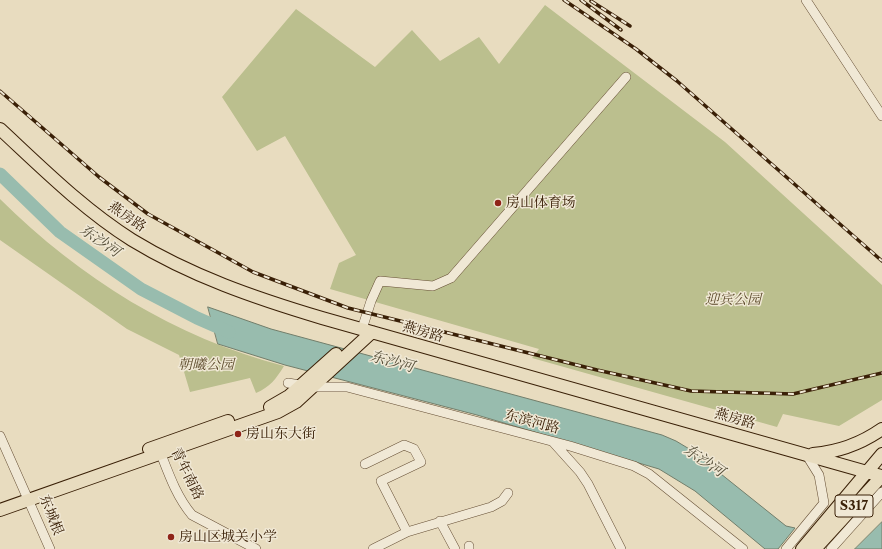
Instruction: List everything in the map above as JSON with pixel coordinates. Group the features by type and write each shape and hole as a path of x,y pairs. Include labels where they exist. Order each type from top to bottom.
{"main road":[{"name":"燕房路","path":"0,129 73,197 132,239 192,272 232,289 367,331 882,476"},
{"path":"0,510 28,496 275,405 311,382 367,331"},
{"path":"806,454 839,450 864,440 882,429"},
{"name":"S317","path":"820,527 882,454"},
{"name":"S317","path":"820,527 882,476"},
{"path":"0,501 28,496"},
{"path":"802,549 820,527"},
{"path":"815,549 820,527"}],"street":[{"path":"806,0 882,116"},
{"path":"367,331 371,302 380,281 433,286 451,278 626,77"},
{"name":"东滨河路","path":"288,383 311,382 347,387 553,442 634,466 649,474 742,549"},
{"name":"东城根","path":"0,436 28,496 50,549"},
{"path":"553,442 580,472 588,484 621,549"},
{"path":"365,464 404,445 414,449 421,462 381,481 407,532"},
{"name":"青年南路","path":"159,449 177,492 192,515 256,549"},
{"path":"786,549 820,527 824,503 819,475 806,454"},
{"path":"833,546 882,492"},
{"path":"373,549 407,532 462,517 490,507 502,501 508,493"},
{"path":"820,527 824,503"},
{"path":"440,522 455,549"}],"green space":[{"name":"房山体育场","path":"545,5 725,142 882,285 882,400 839,426 783,414 777,427 532,358 539,349 330,289 339,263 356,255 285,136 257,151 222,97 296,9 375,67 412,30 440,61 479,37 499,64"},
{"name":"朝曦公园","path":"0,199 63,255 131,302 167,322 205,339 244,354 284,366 272,382 256,393 250,378 190,392 179,355 127,329 0,240"}],"water":[{"path":"208,307 271,329 662,435 691,450 786,526 795,528 778,549 765,549 695,491 659,469 477,415 285,365 218,344"},
{"path":"882,522 882,549 855,549"}],"waterway":[{"name":"东沙河","path":"0,174 60,232 141,289 197,318 229,332"}],"railway":[{"path":"564,0 636,49 677,81 882,261"},
{"path":"581,0 621,30"},
{"path":"591,1 630,26"},
{"path":"0,91 99,177 148,214 253,272 348,308 597,370 691,391 793,394 882,373"}],"place":[{"name":"房山体育场","path":"498,203"},
{"name":"房山东大街","path":"238,434"},
{"name":"房山区城关小学","path":"171,537"}],"park label":[{"name":"迎宾公园","path":"733,300"}]}
